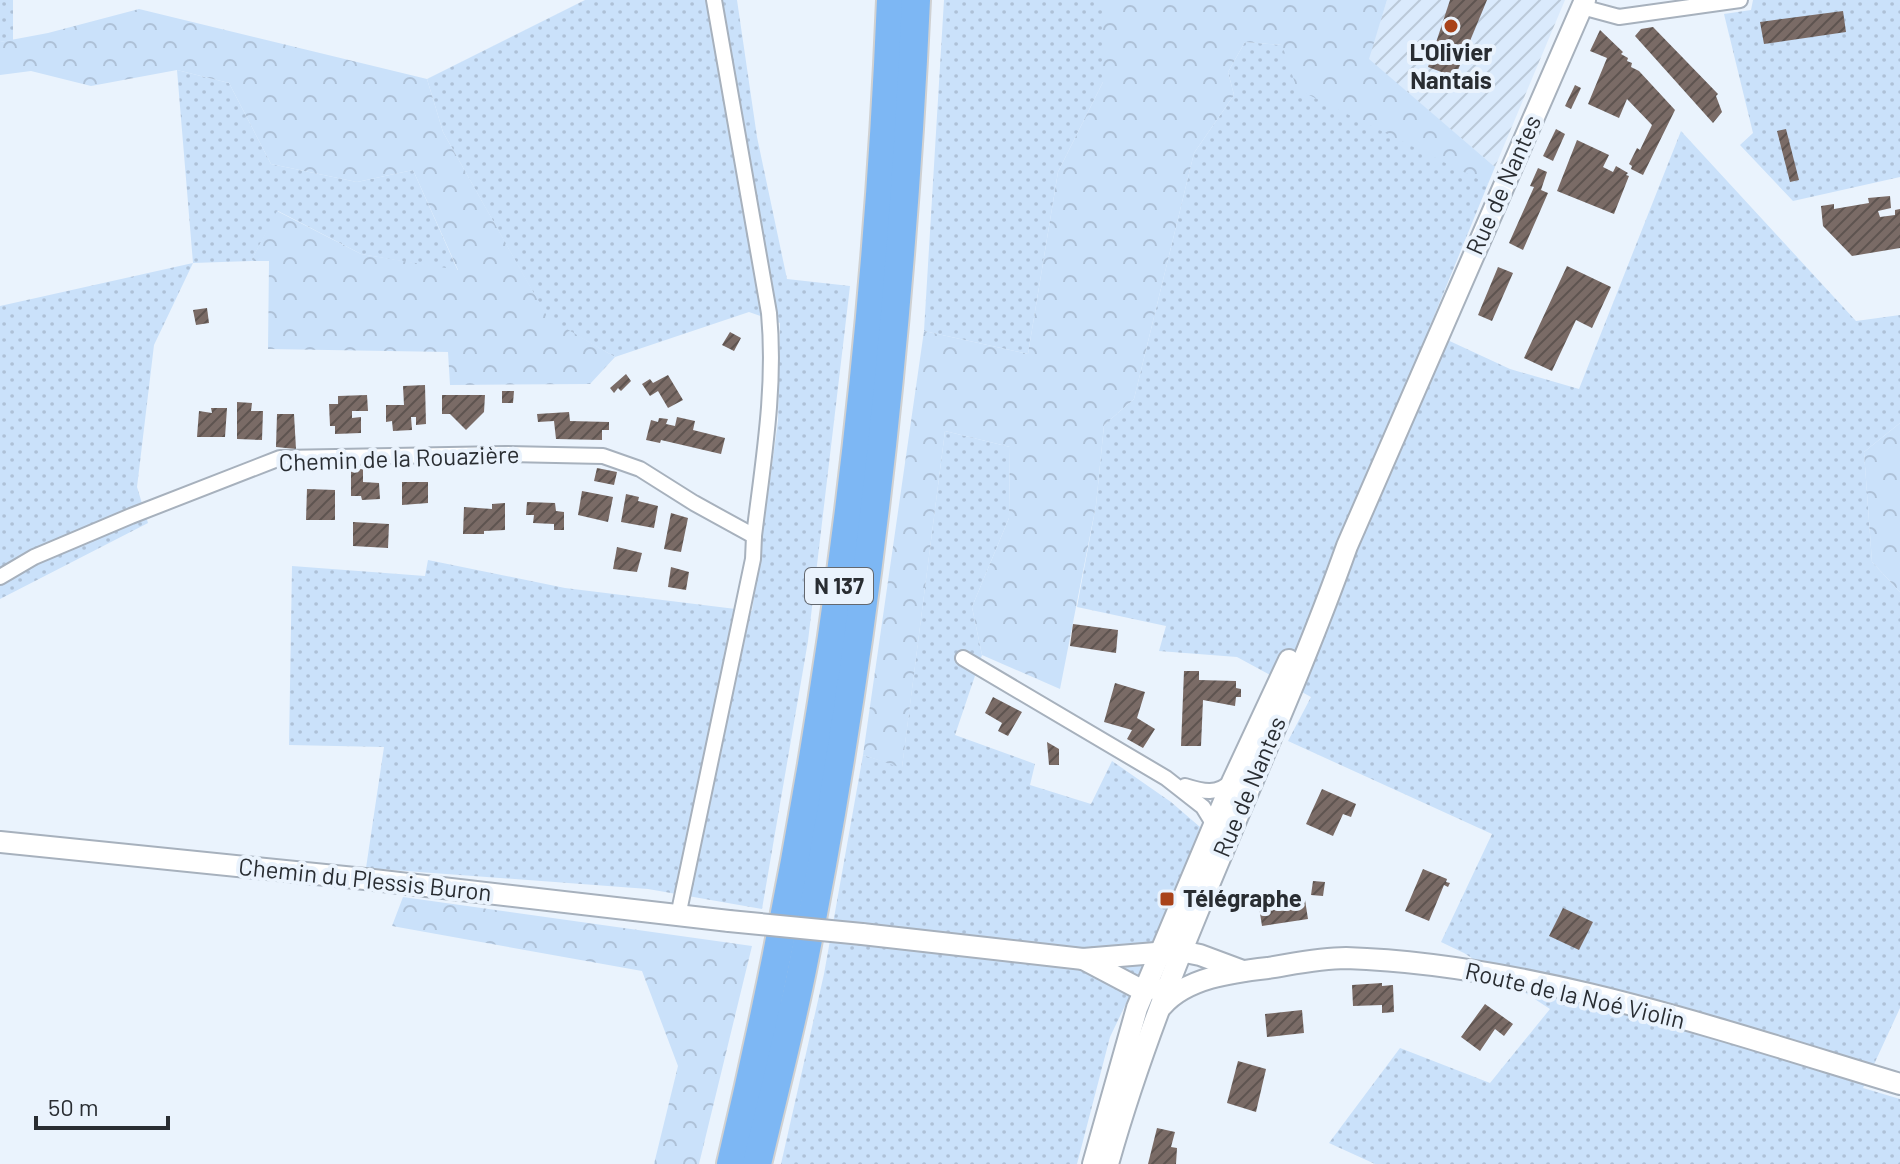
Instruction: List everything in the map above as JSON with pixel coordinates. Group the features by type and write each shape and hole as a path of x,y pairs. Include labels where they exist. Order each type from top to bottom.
{"highway":[{"name":"N 137","path":"731,1164 791,882 834,623 855,463 872,287 891,0"},
{"name":"N 137","path":"757,1164 821,872 860,619 889,370 916,0"}],"street":[{"path":"678,916 753,559 773,350 714,0"},
{"path":"1583,4 1619,17 1740,0"},
{"name":"Rue de Nantes","path":"1190,912 1311,614 1347,546 1583,4"},
{"name":"Chemin de la Rouazière","path":"0,577 34,557 75,539 280,458 505,454 603,456 640,469 754,536"},
{"path":"963,658 1200,796 1218,820 1214,848 1160,978 1108,1164"},
{"path":"1200,796 1241,784"},
{"name":"Rue de Nantes","path":"1190,912 1218,820 1241,784"},
{"path":"1200,796 1208,813 1218,820"},
{"path":"1093,1164 1218,820"},
{"name":"Chemin du Plessis Buron","path":"0,842 365,879 1113,964"},
{"path":"1190,912 1200,939 1216,960"},
{"path":"1113,964 1190,912"},
{"name":"Route de la Noé Violin","path":"1160,978 1179,990 1243,971 1343,958 1469,969 1608,1000 1900,1084"},
{"name":"Route de la Noé Violin","path":"1160,978 1216,960 1243,971"},
{"path":"1113,964 1160,978"},
{"path":"1113,964 1160,978"},
{"name":"Route de la Noé Violin","path":"1160,978 1209,980"}],"shaded area":[{"path":"1387,0 1565,0 1495,167 1368,59"}],"green space":[{"path":"0,0 13,0 13,40 0,42"},
{"path":"585,0 737,0 757,137 787,279 850,286 808,641 762,909 648,889 366,868 384,747 289,745 292,566 425,576 428,560 565,588 752,611 778,421 780,323 749,312 615,357 548,319 443,132 427,79"},
{"path":"944,0 1103,0 1103,82 1058,172 1028,354 924,331"},
{"path":"1103,0 1387,0 1369,59 1495,167 1488,184 1297,89 1282,45 1245,42 1228,72 1234,95 1194,153 1134,399 1104,425 1096,505 1060,689 982,655 972,607 1009,518 1010,447 945,431 902,768 863,755 924,331 1028,354 1058,172 1103,82"},
{"path":"1753,0 1900,0 1900,177 1793,201 1740,145 1753,133 1724,14 1751,10"},
{"path":"139,9 427,79 443,132 548,318 615,357 590,384 450,385 448,352 268,349 269,261 251,261 277,211 361,254 458,270 413,170 357,182 271,164 229,83 177,70 91,86 31,71 0,75 0,42"},
{"path":"1245,42 1282,45 1488,184 1428,331 1510,369 1579,389 1681,131 1856,321 1900,315 1900,423 1864,452 1872,562 1900,592 1900,1008 1863,1088 1900,1099 1900,1164 1375,1164 1329,1143 1400,1048 1490,1083 1550,1009 1464,953 1441,942 1492,834 1288,741 1311,697 1237,657 1159,651 1166,626 1077,607 1096,505 1104,425 1134,399 1194,153 1234,95 1228,72"},
{"path":"177,70 229,83 271,164 357,182 413,170 458,271 361,254 278,211 251,261 193,263"},
{"path":"193,263 154,345 137,487 148,523 0,599 0,306"},
{"path":"1900,423 1900,592 1872,562 1864,452"},
{"path":"945,431 1010,447 1009,518 972,607 982,655 955,735 1035,764 1030,785 1091,804 1112,761 1171,802 1200,827 1168,916 1110,1037 1077,1164 781,1164 824,974 863,755 902,767"},
{"path":"403,897 752,946 699,1164 654,1164 678,1066 642,971 392,926"}],"building":[{"path":"1450,0 1487,0 1455,77 1428,67"},
{"path":"1843,11 1846,32 1764,44 1760,22"},
{"path":"1653,27 1718,94 1722,112 1713,123 1635,36 1641,29"},
{"path":"1600,30 1623,52 1621,54 1632,63 1631,67 1639,71 1675,110 1643,175 1631,169 1629,164 1652,125 1627,99 1619,118 1588,104 1607,58 1590,51"},
{"path":"1575,85 1581,88 1571,109 1565,106"},
{"path":"1556,129 1565,134 1553,161 1543,156"},
{"path":"1786,129 1799,180 1790,182 1777,131"},
{"path":"1577,140 1609,155 1603,167 1613,172 1616,166 1628,173 1614,214 1557,191"},
{"path":"1538,168 1547,172 1541,190 1548,193 1523,250 1509,243 1534,187 1530,186"},
{"path":"1890,196 1891,208 1878,211 1880,217 1895,215 1895,210 1900,209 1900,248 1852,256 1823,226 1821,206 1834,204 1834,209 1869,203 1868,198"},
{"path":"1567,266 1611,287 1592,328 1576,320 1552,371 1524,358"},
{"path":"1498,267 1513,273 1492,321 1478,315"},
{"path":"207,308 209,323 196,325 193,310"},
{"path":"730,332 741,338 734,351 722,345"},
{"path":"626,374 631,381 621,391 618,388 614,393 610,388"},
{"path":"668,375 683,400 668,408 658,391 650,396 642,384 650,379 653,383"},
{"path":"425,385 426,424 416,425 416,417 411,417 412,430 393,431 392,421 386,422 386,405 404,405 403,386"},
{"path":"502,391 514,391 513,403 502,403"},
{"path":"367,395 368,411 352,411 352,418 361,417 361,433 335,434 335,426 330,426 329,404 338,404 338,396"},
{"path":"442,395 485,395 484,412 466,430 450,414 442,414"},
{"path":"237,402 252,403 251,411 263,411 262,440 237,439"},
{"path":"211,408 227,408 225,437 197,437 199,411 212,413"},
{"path":"569,412 570,421 609,422 609,430 602,430 602,440 556,439 554,421 538,422 537,414"},
{"path":"277,414 294,414 296,449 276,447"},
{"path":"677,417 695,421 693,430 725,438 721,454 661,440 660,443 646,440 651,420 658,422 659,418 668,419 666,424 675,426"},
{"path":"597,468 617,472 614,485 594,481"},
{"path":"363,469 363,482 379,483 380,499 362,500 361,496 351,496 351,470"},
{"path":"402,482 428,482 428,503 402,505"},
{"path":"307,489 335,490 335,520 306,520"},
{"path":"582,491 613,497 608,522 578,515"},
{"path":"626,494 658,506 654,528 621,522"},
{"path":"527,502 555,503 556,511 564,512 564,530 554,530 554,524 533,523 534,515 526,515"},
{"path":"505,503 505,530 463,534 464,507 492,509 492,504"},
{"path":"671,513 688,518 681,552 664,549"},
{"path":"353,522 389,524 388,548 353,546"},
{"path":"617,547 642,553 637,572 613,569"},
{"path":"671,567 689,572 686,590 668,587"},
{"path":"1073,624 1118,630 1116,653 1070,646"},
{"path":"1184,671 1199,671 1199,680 1236,681 1236,688 1241,689 1241,697 1236,697 1235,706 1203,700 1201,746 1181,746"},
{"path":"1115,683 1145,692 1137,718 1155,729 1143,748 1127,739 1132,730 1104,722"},
{"path":"993,697 1022,712 1008,736 998,731 1002,723 985,713"},
{"path":"1047,742 1059,749 1059,765 1049,765"},
{"path":"1322,789 1356,804 1351,817 1343,814 1333,836 1306,824"},
{"path":"1423,869 1450,883 1448,887 1444,885 1429,921 1405,911"},
{"path":"1313,881 1325,882 1323,896 1311,895"},
{"path":"1284,891 1285,903 1305,900 1308,919 1262,926 1260,895"},
{"path":"1563,908 1593,922 1579,950 1549,936"},
{"path":"1382,983 1382,986 1393,985 1394,1012 1382,1013 1382,1005 1353,1006 1352,985"},
{"path":"1485,1004 1513,1024 1504,1036 1495,1029 1480,1051 1461,1037"},
{"path":"1302,1010 1304,1033 1267,1037 1265,1014"},
{"path":"1238,1061 1266,1069 1256,1112 1227,1103"},
{"path":"1157,1128 1175,1132 1171,1147 1177,1148 1176,1164 1148,1164"}],"place":[{"name":"L'Olivier Nantais","path":"1451,26"},
{"name":"Télégraphe","path":"1167,899"}]}
